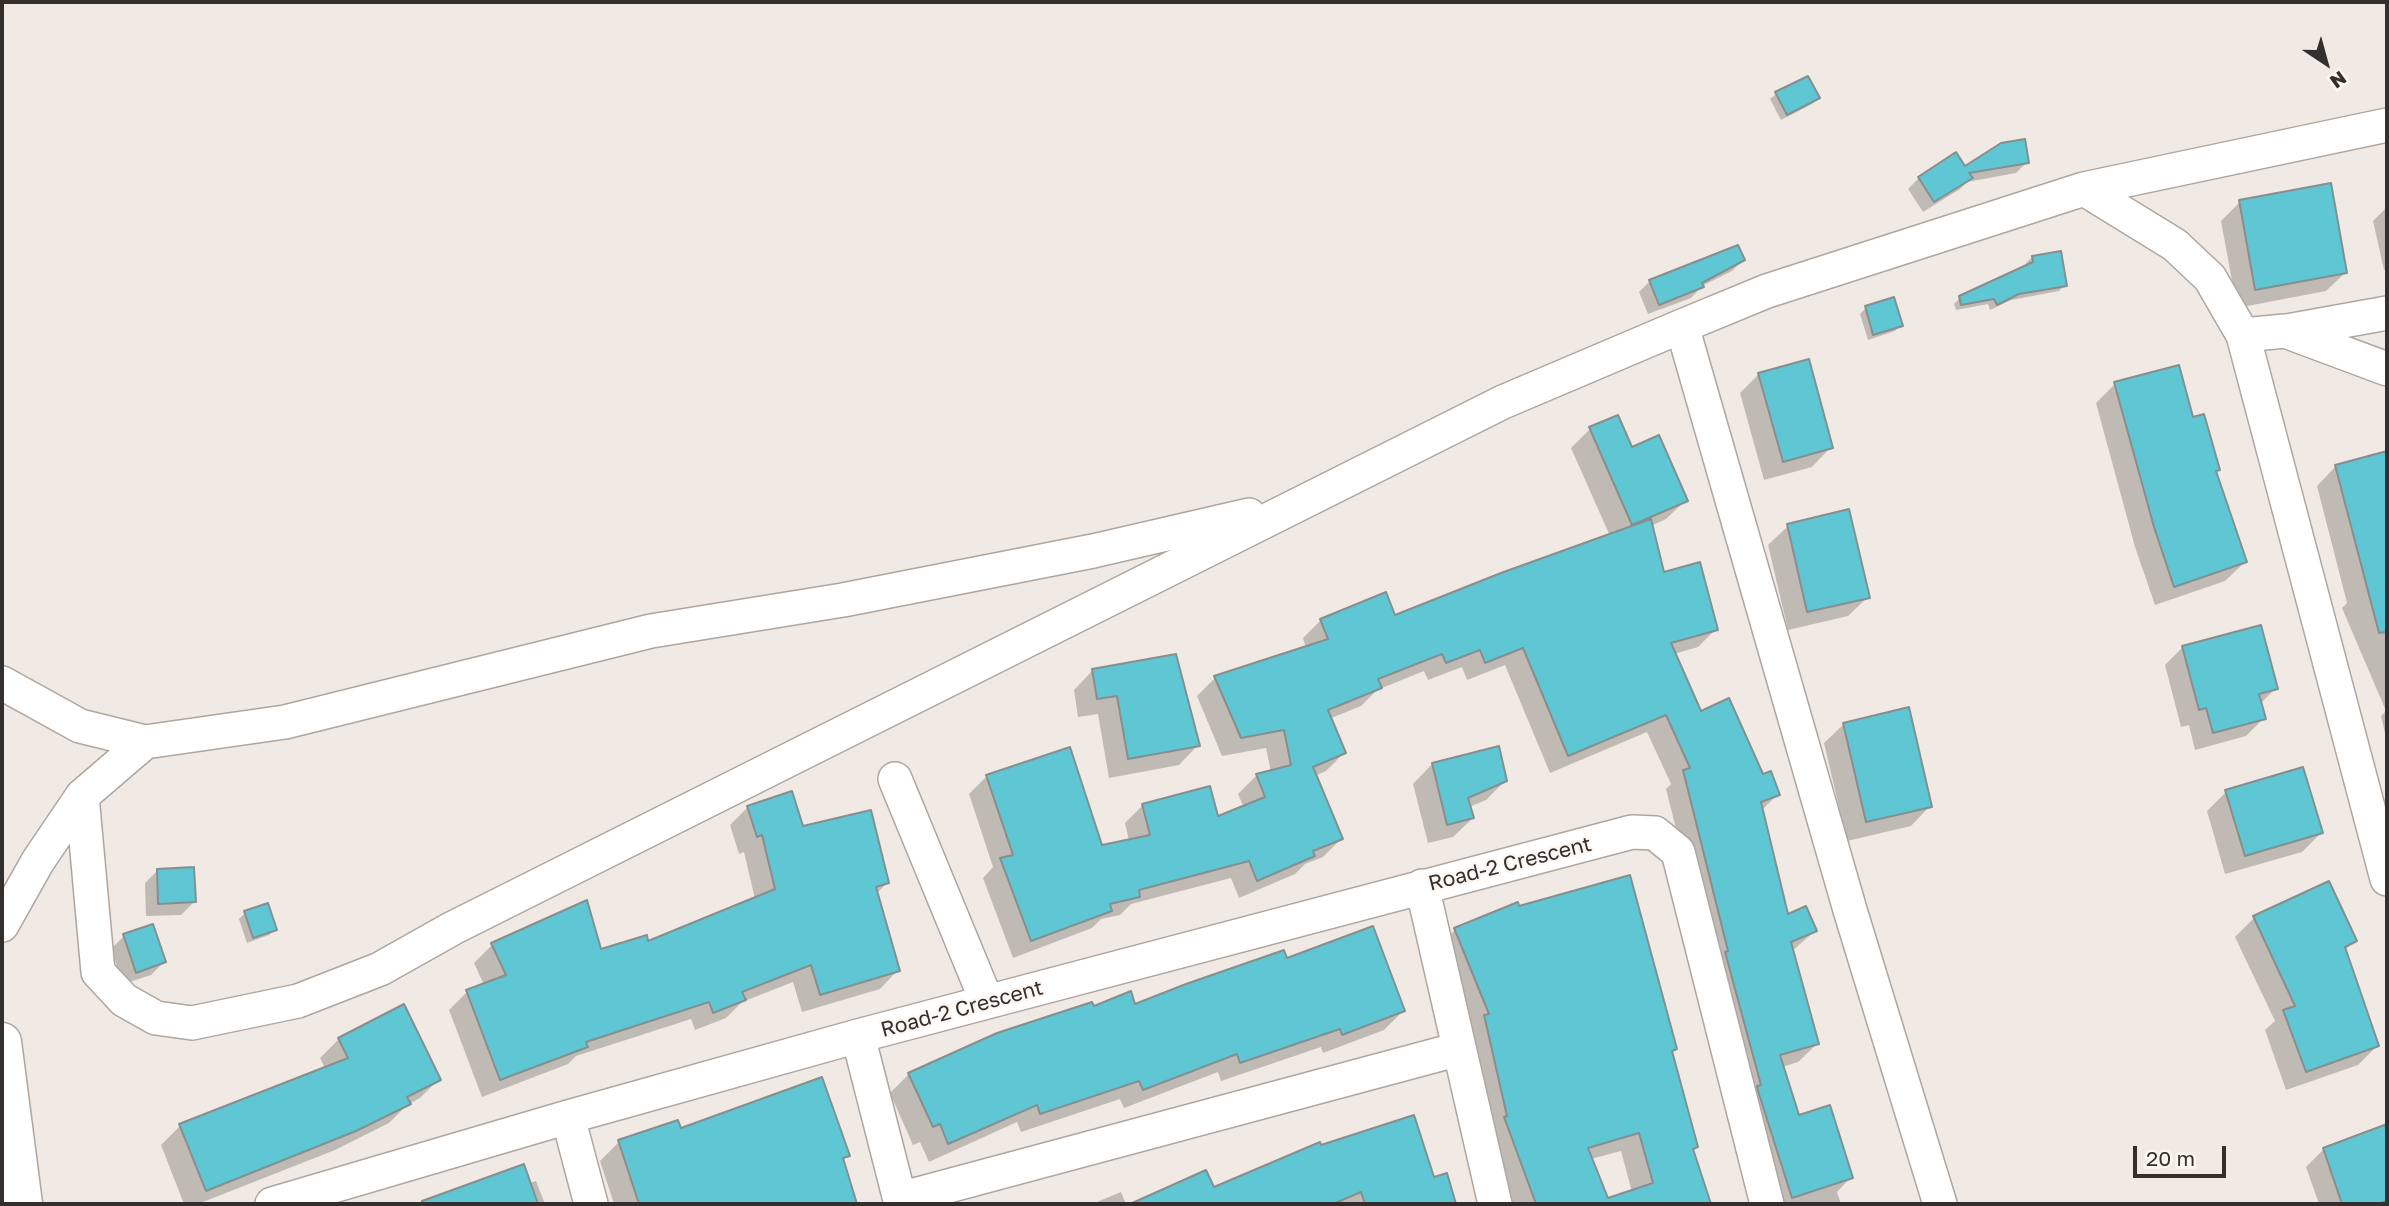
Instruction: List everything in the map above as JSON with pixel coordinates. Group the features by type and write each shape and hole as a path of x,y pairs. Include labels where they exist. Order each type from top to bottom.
{"main road":[{"path":"2,1042 23,1204"}],"street":[{"path":"82,796 98,972 124,1000 156,1018 192,1023 298,1001 380,969 465,921 1503,402 1682,326 1767,291 2084,189 2387,125"},
{"path":"2084,189 2175,245 2210,278 2243,335 2387,879"},
{"path":"2243,335 2285,331 2387,313"},
{"path":"1682,326 1850,910 1940,1204"},
{"path":"2285,331 2387,369"},
{"path":"2,683 80,726 145,742 285,722 651,631 843,600 1093,551 1300,504"},
{"path":"2,925 38,861 82,796 145,742"},
{"path":"895,779 987,1002"},
{"name":"Road-2 Crescent","path":"281,1203 568,1117 858,1036 1632,832 1655,832 1678,852 1767,1204"},
{"path":"1422,886 1495,1204"},
{"path":"858,1036 900,1202 1459,1049"},
{"path":"568,1117 591,1204"}],"building":[{"path":"1808,76 1820,98 1787,115 1775,92"},
{"path":"2025,139 2029,163 1969,173 1973,178 1934,202 1918,177 1956,152 1965,166 2001,143"},
{"path":"2331,183 2347,273 2255,290 2239,200"},
{"path":"1738,245 1745,260 1702,283 1704,287 1659,305 1649,280"},
{"path":"2061,251 2067,286 2019,294 1997,305 1994,299 1961,305 1959,296 2033,262 2032,256"},
{"path":"1894,297 1903,326 1873,335 1865,306"},
{"path":"1809,359 1833,448 1783,462 1758,373"},
{"path":"2179,365 2193,417 2204,414 2220,470 2216,471 2247,562 2174,587 2154,527 2114,382"},
{"path":"1618,415 1632,447 1659,435 1688,501 1632,525 1589,427"},
{"path":"2387,451 2387,632 2379,633 2335,465"},
{"path":"1849,509 1870,598 1807,612 1787,524"},
{"path":"1651,519 1664,572 1700,562 1718,630 1671,643 1701,711 1729,698 1763,774 1771,771 1780,795 1761,802 1788,914 1806,906 1817,931 1791,942 1819,1044 1780,1055 1799,1115 1830,1105 1853,1178 1792,1198 1758,1091 1757,1086 1761,1085 1725,952 1728,951 1683,770 1690,768 1666,715 1568,756 1523,648 1485,663 1480,650 1446,663 1442,654 1378,679 1382,688 1328,710 1346,753 1313,767 1343,839 1313,851 1315,856 1257,881 1249,861 1139,890 1140,897 1110,904 1112,911 1031,941 1000,858 1013,855 986,775 1070,747 1102,845 1150,835 1142,804 1210,786 1218,816 1265,797 1256,774 1291,765 1284,730 1241,738 1214,676 1328,639 1320,619 1386,592 1395,615 1501,573"},
{"path":"2261,625 2278,689 2259,694 2266,719 2213,733 2206,708 2199,710 2182,646"},
{"path":"1176,654 1200,746 1128,759 1117,696 1097,699 1092,669"},
{"path":"1909,707 1932,807 1866,822 1843,723"},
{"path":"1499,746 1507,781 1468,798 1474,818 1447,825 1432,763"},
{"path":"2303,767 2323,833 2245,856 2225,790"},
{"path":"792,791 803,826 871,810 889,883 876,887 900,971 820,995 811,965 742,992 746,1000 713,1013 709,1002 586,1042 588,1047 500,1080 466,990 506,975 491,943 587,900 601,949 647,935 648,941 775,889 762,835 757,837 747,806"},
{"path":"194,867 196,902 158,904 157,869"},
{"path":"1630,875 1677,1049 1672,1051 1698,1147 1693,1149 1711,1204 1536,1204 1504,1117 1507,1116 1484,1015 1489,1014 1454,928 1518,902 1519,906","holes":["1639,1133 1653,1183 1608,1198 1588,1148"]},
{"path":"2329,881 2357,941 2345,947 2379,1046 2306,1072 2283,1010 2295,1006 2253,916"},
{"path":"268,903 277,930 253,938 244,911"},
{"path":"153,924 166,962 136,973 123,934"},
{"path":"1373,926 1405,1011 1342,1035 1340,1029 1240,1063 1237,1054 1143,1090 1139,1081 1040,1114 1037,1105 948,1144 940,1124 933,1127 908,1073 997,1033 1092,1002 1094,1006 1131,991 1135,1004 1284,950 1287,958"},
{"path":"404,1004 441,1080 407,1097 411,1104 356,1131 206,1191 179,1124 348,1058 338,1038"},
{"path":"822,1077 850,1156 843,1158 857,1204 639,1204 618,1140 678,1120 681,1128"},
{"path":"1414,1115 1434,1177 1447,1173 1456,1204 1365,1204 1361,1192 1333,1204 1130,1204 1206,1170 1214,1187 1320,1142 1321,1145"},
{"path":"2387,1124 2387,1201 2377,1204 2342,1204 2323,1148"},
{"path":"524,1164 538,1204 422,1204 422,1201"}]}
